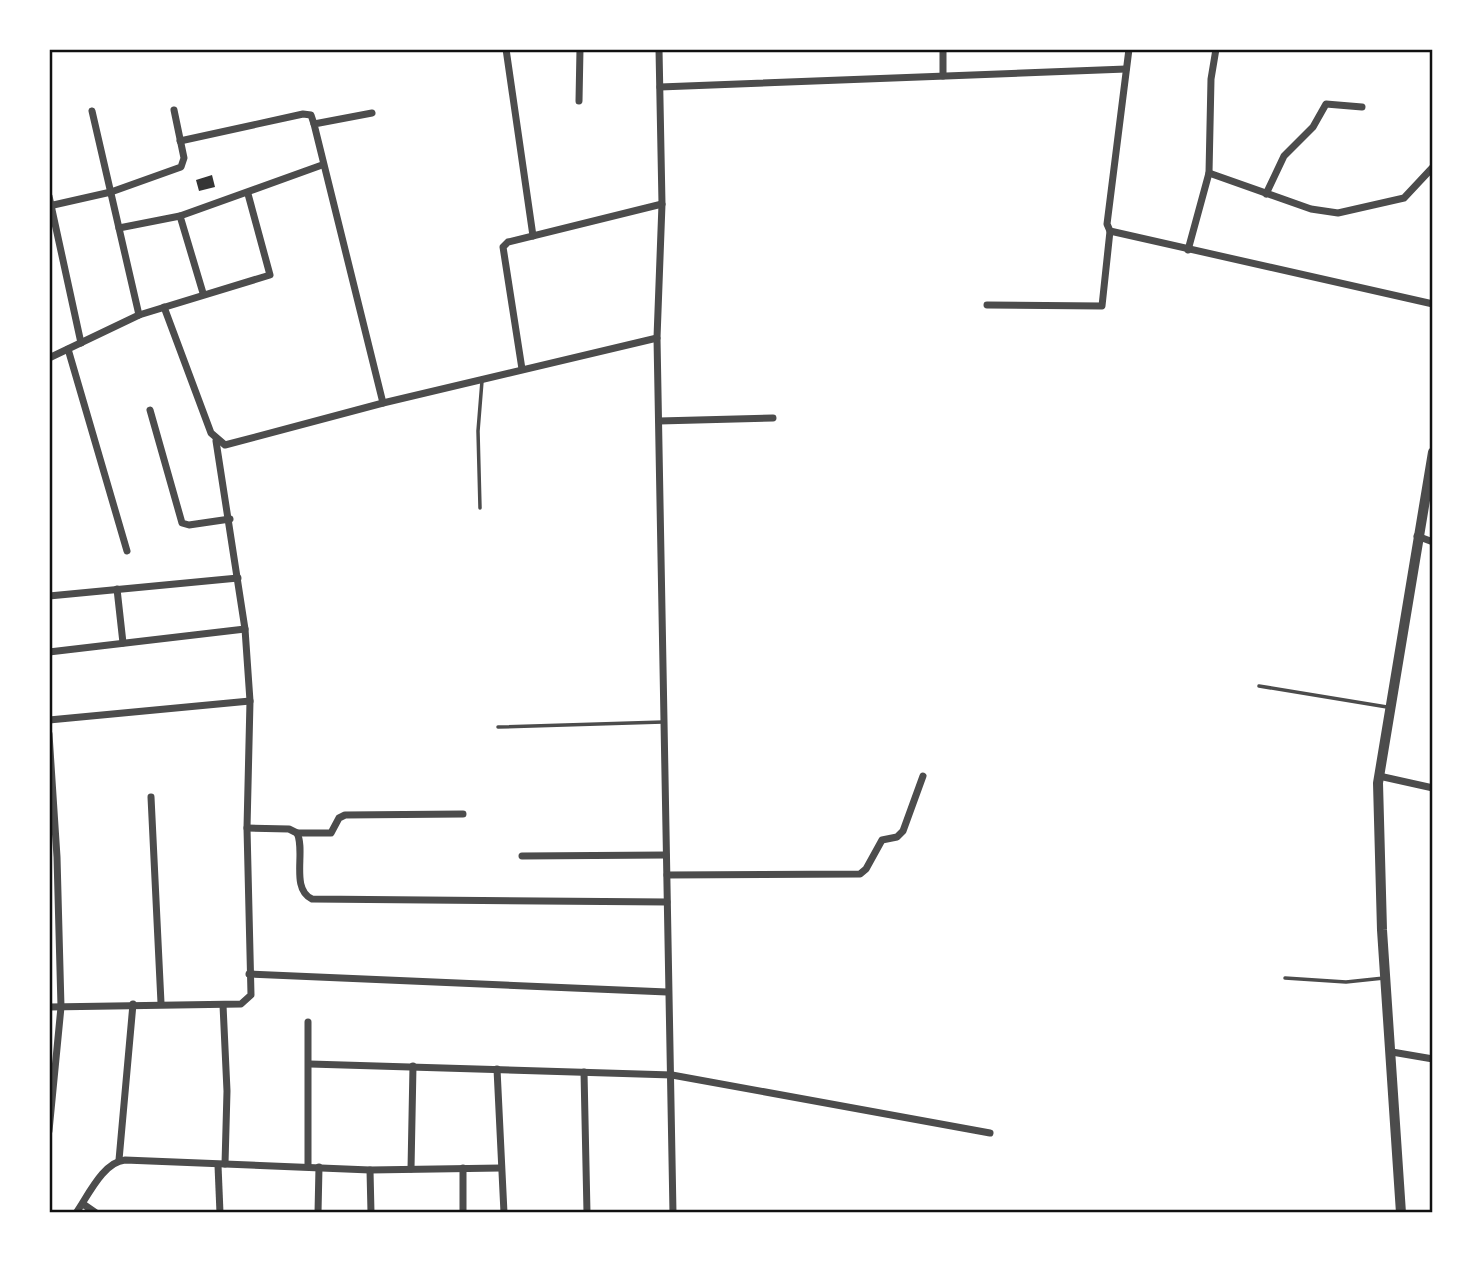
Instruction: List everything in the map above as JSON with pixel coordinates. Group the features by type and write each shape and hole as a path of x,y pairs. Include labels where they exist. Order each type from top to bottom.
{"street":[{"path":"506,49 533,236"},
{"path":"579,101 580,49"},
{"path":"659,49 662,204 657,338 673,1213"},
{"path":"943,49 943,76"},
{"path":"987,305 1102,306 1110,231 1107,224 1129,49"},
{"path":"1188,250 1209,173 1211,79 1216,49"},
{"path":"660,87 1126,69"},
{"path":"1266,194 1284,156 1313,127 1326,104 1362,107"},
{"path":"50,206 111,192 181,167 184,159 174,110"},
{"path":"92,111 139,315"},
{"path":"314,124 372,113"},
{"path":"180,141 303,114 311,116 383,403"},
{"path":"119,228 180,216 248,194 322,165"},
{"path":"1209,173 1325,213 1347,212 1404,198 1433,167"},
{"path":"49,358 139,315 203,293 270,275 248,194"},
{"path":"49,196 81,343"},
{"path":"522,369 503,247 533,236 662,204"},
{"path":"180,216 203,293"},
{"path":"1110,231 1433,304"},
{"path":"49,1007 161,1003 241,1004 250,998 247,828 250,701 245,629 216,441 164,307"},
{"path":"216,441 228,445 383,403 657,338"},
{"path":"68,349 127,551"},
{"path":"150,410 183,523 189,526 230,519"},
{"path":"659,421 773,418"},
{"path":"1401,1213 1386,978 1379,776 1433,452"},
{"path":"1417,536 1433,542"},
{"path":"50,593 238,578"},
{"path":"117,589 123,643"},
{"path":"49,652 245,629"},
{"path":"49,720 250,701"},
{"path":"49,734 61,1007 53,1116 49,1131"},
{"path":"667,875 860,874 882,840 897,837 903,831 923,776"},
{"path":"1379,776 1433,788"},
{"path":"151,797 161,1003"},
{"path":"247,828 331,834 338,818 345,815 463,814"},
{"path":"298,833 301,887 307,897 312,899 667,902"},
{"path":"522,856 666,855"},
{"path":"249,974 667,992"},
{"path":"119,1160 133,1004"},
{"path":"219,1213 227,1091 223,1004"},
{"path":"308,1022 308,1166"},
{"path":"1392,1052 1433,1059"},
{"path":"310,1064 672,1075 990,1133"},
{"path":"411,1169 413,1066"},
{"path":"497,1069 504,1213"},
{"path":"584,1072 587,1213"},
{"path":"76,1213 107,1170 119,1160 370,1170 501,1168"},
{"path":"318,1213 319,1167"},
{"path":"463,1168 463,1213"},
{"path":"370,1170 371,1213"},
{"path":"83,1204 96,1213"}],"lane":[{"path":"480,508 478,431 482,379"},
{"path":"1259,687 1389,708"},
{"path":"498,727 665,722"},
{"path":"1285,978 1346,982 1386,978"}],"building":[{"path":"212,175 215,187 199,191 196,180"}]}
